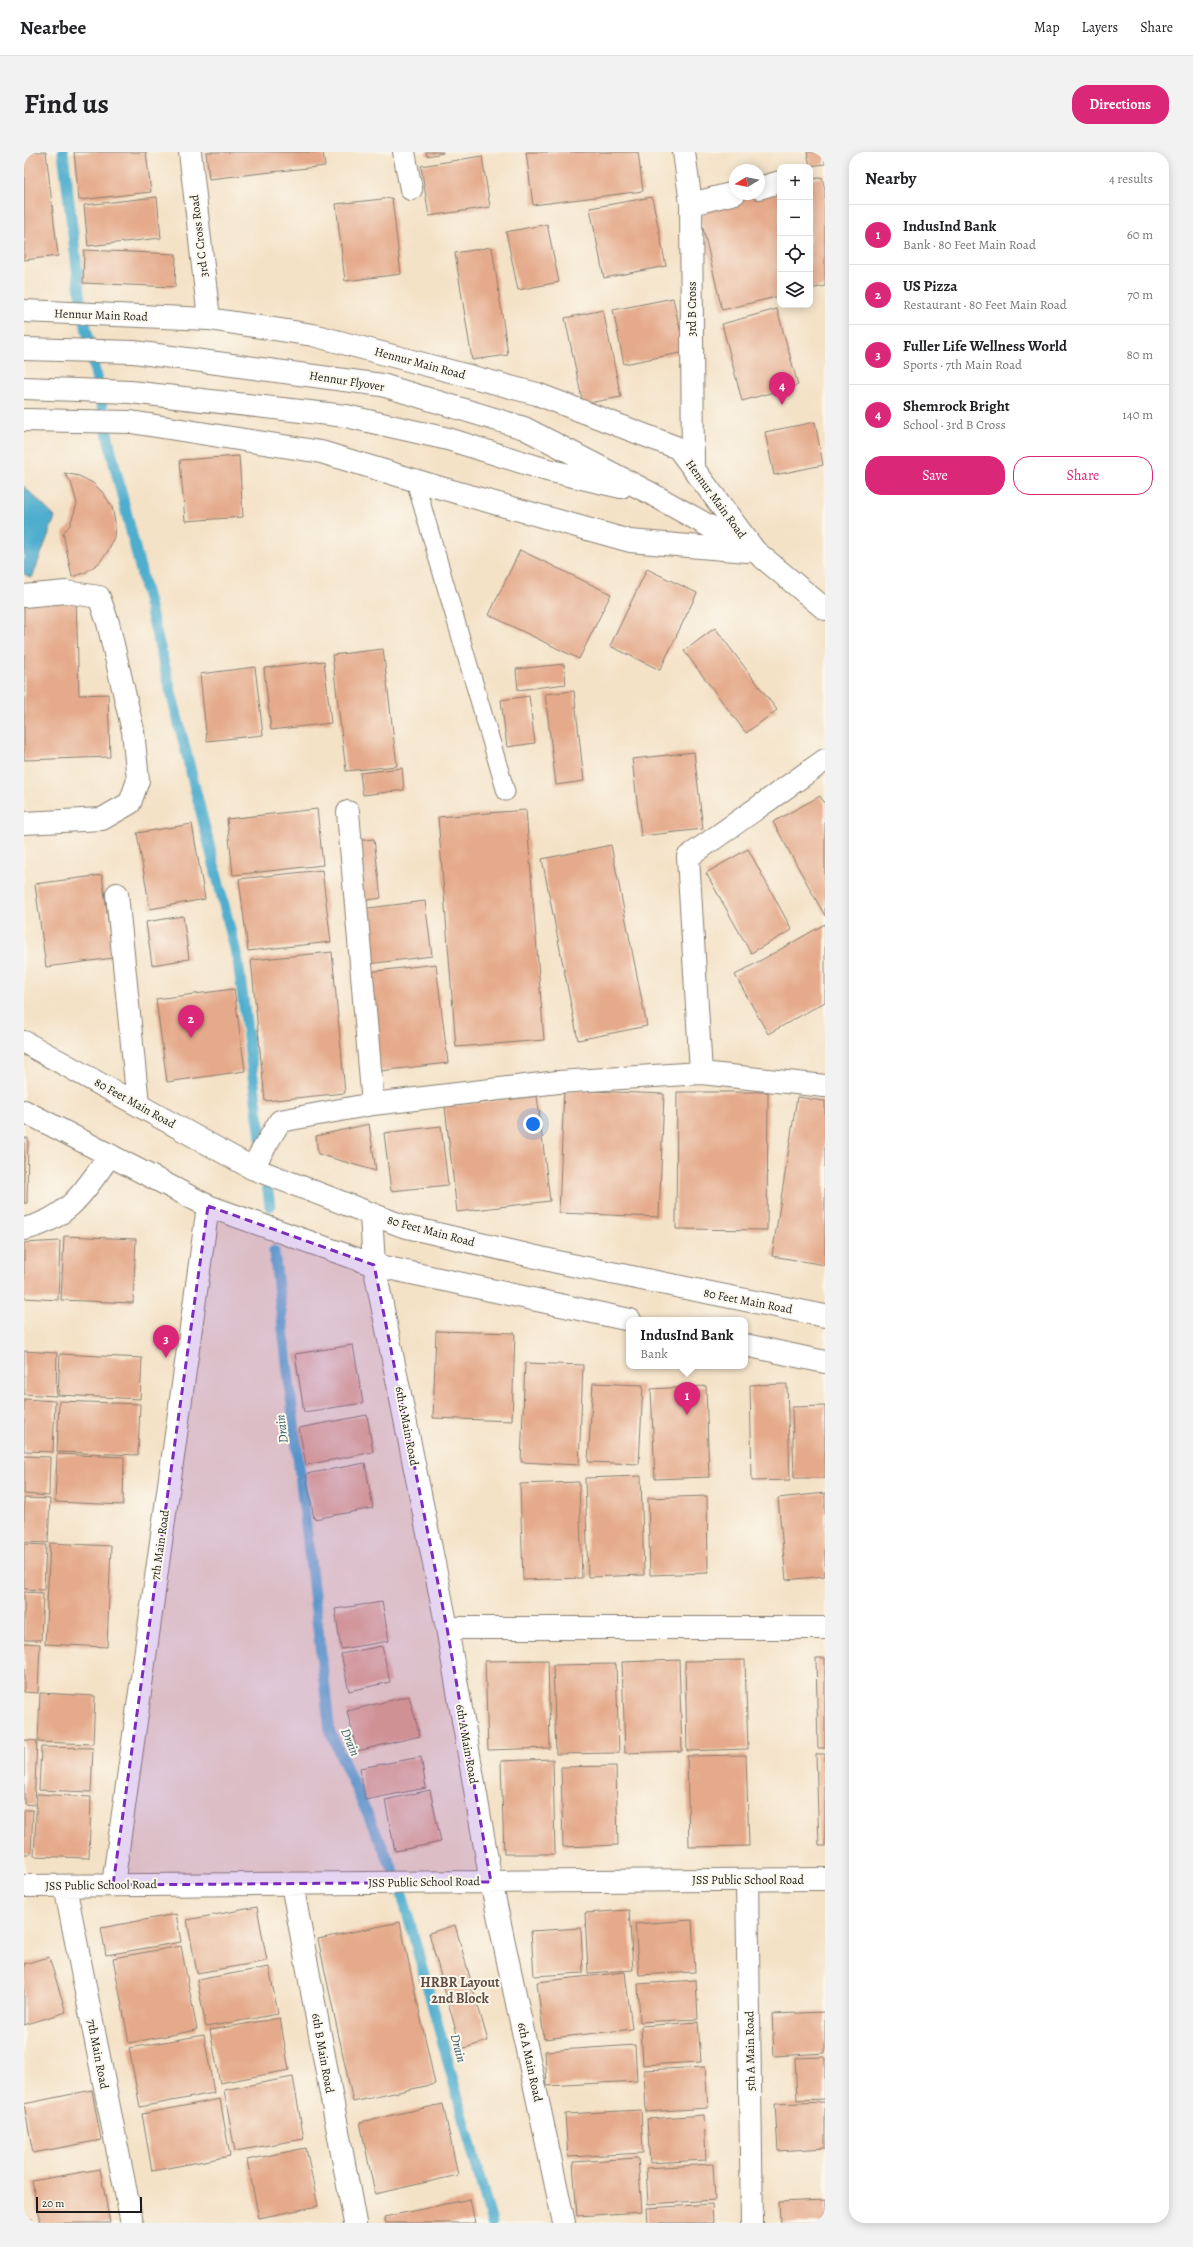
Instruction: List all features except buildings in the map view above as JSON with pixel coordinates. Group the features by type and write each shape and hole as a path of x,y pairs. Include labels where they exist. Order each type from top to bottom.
{"street":[{"name":"3rd C Cross Road","path":"190,152 209,319"},
{"path":"404,152 411,189"},
{"name":"3rd B Cross","path":"684,152 691,204 693,466"},
{"path":"765,186 777,183"},
{"path":"691,204 729,194"},
{"name":"Hennur Main Road","path":"24,311 57,314 209,319 313,335 537,394 678,448 693,466 755,551 825,609"},
{"name":"Hennur Flyover","path":"24,349 134,352 382,385 524,428 650,493 755,551"},
{"name":"Hennur Flyover","path":"24,388 130,392 346,416 448,439 547,470 650,493"},
{"name":"Hennur Main Road","path":"24,420 131,422 321,452 415,481 630,541 755,551"},
{"path":"24,596 66,592 99,597 108,623 133,731 138,780 130,803 102,819 24,823"},
{"path":"700,1073 688,857 825,760"},
{"path":"348,812 374,1104"},
{"path":"117,894 138,1104"},
{"name":"80 Feet Main Road","path":"24,1042 253,1168 403,1226 562,1263 825,1316"},
{"path":"253,1168 280,1121 374,1104 558,1082 700,1073 825,1086"},
{"path":"24,1111 208,1206 374,1265 626,1319"},
{"path":"24,1229 40,1226 52,1220 74,1204 110,1155"},
{"name":"7th Main Road","path":"113,1885 208,1206"},
{"name":"6th A Main Road","path":"372,1214 374,1265 447,1628 491,1882 564,2223"},
{"path":"748,1346 825,1362"},
{"path":"447,1628 825,1628"},
{"name":"JSS Public School Road","path":"24,1886 825,1879"},
{"name":"5th A Main Road","path":"747,1880 752,2223"},
{"name":"6th B Main Road","path":"292,1884 355,2223"},
{"name":"7th Main Road","path":"65,1886 132,2223"}],"lane":[{"path":"415,481 506,792"}],"highlighted area":[{"path":"208,1206 374,1265 447,1628 491,1882 113,1885"}],"water":[{"path":"24,486 55,517 32,578 24,574"}],"waterway":[{"path":"63,152 81,301 110,447 238,961 262,1146"},
{"path":"265,1171 270,1206"},
{"name":"Drain","path":"274,1251 330,1732 399,1883 492,2223"}],"place":[{"name":"Shemrock Bright","path":"782,405"},
{"name":"US Pizza","path":"191,1038"},
{"name":"Fuller Life Wellness World","path":"166,1358"},
{"name":"IndusInd Bank","path":"687,1415"}],"district":[{"name":"HRBR Layout 2nd Block","path":"460,1990"}]}
